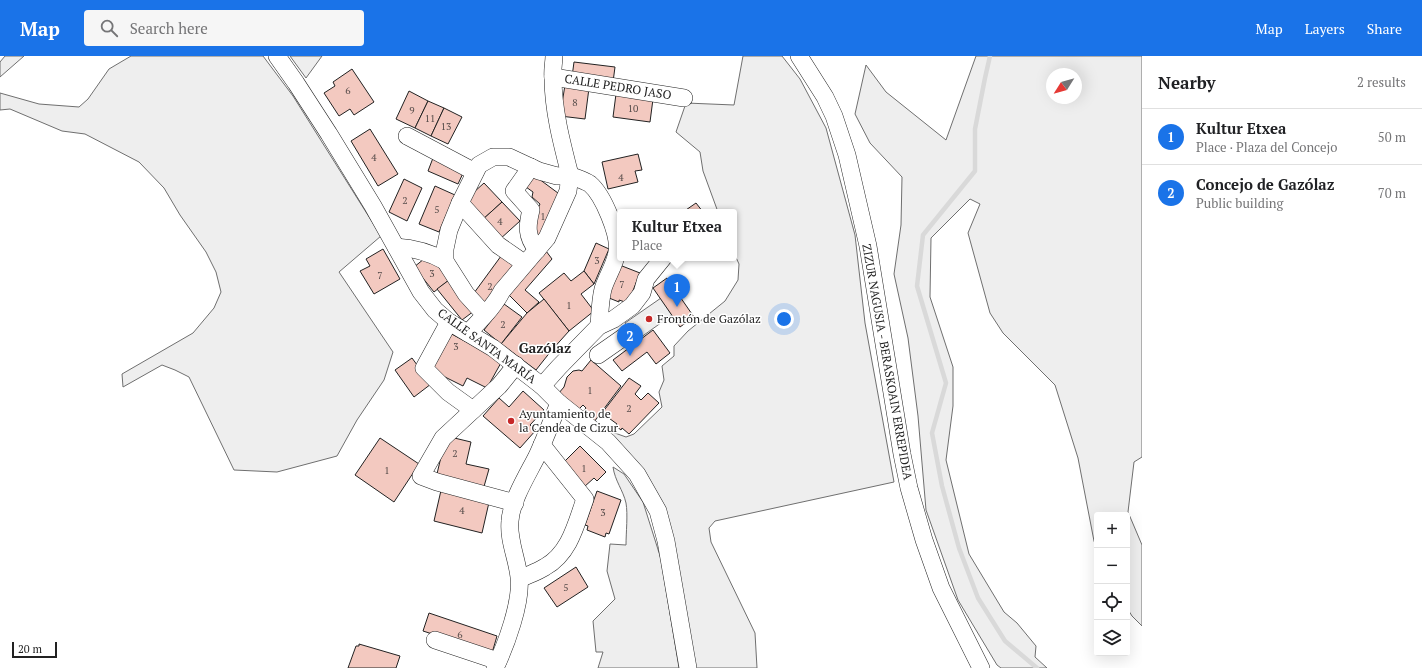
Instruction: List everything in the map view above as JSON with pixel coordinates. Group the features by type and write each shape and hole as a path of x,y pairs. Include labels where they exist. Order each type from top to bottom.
{"street":[{"name":"CALLE SANTA MARÍA","path":"277,56 329,134 358,181 421,292 435,310 449,322 493,348 542,386 559,403 608,442 636,474 658,511 666,541 688,668"},
{"name":"CALLE PEDRO JASO","path":"554,56 552,77 558,118 570,175"},
{"name":"ZIZUR NAGUSIA - BERASKOAIN ERREPIDEA","path":"799,56 816,80 825,97 834,116 848,155 868,246 902,454 909,488 924,540 941,588 981,668"},
{"name":"CALLE PEDRO JASO","path":"552,77 684,98"},
{"path":"407,136 475,172"},
{"path":"485,315 466,294 454,276 445,260 445,249 460,203 475,172 479,165 493,157 509,157 531,167 557,176 570,175 590,184 600,197 610,217 617,244"},
{"path":"531,167 514,191 531,210 527,225 531,243 537,250"},
{"path":"468,333 497,301 502,291 524,263 547,238 568,191 570,175"},
{"path":"460,203 498,245 524,263"},
{"path":"396,247 423,251 445,260"},
{"path":"599,326 603,288 617,254"},
{"path":"542,386 599,326 614,319 632,306 642,293 646,279 661,261"},
{"path":"449,322 424,368 448,392 473,410"},
{"path":"584,342 601,358 632,332"},
{"path":"515,503 437,482 421,476 443,438 499,386 516,365"},
{"path":"435,640 496,665 516,610 520,579 510,536 510,519 515,503 542,445 559,403"},
{"path":"520,579 546,567 560,555 572,537 585,499 542,445"}],"shaded area":[{"path":"5,56 24,56 0,77 0,62"},
{"path":"131,56 263,56 293,96 381,236 339,272 393,352 384,380 357,420 337,456 277,472 234,470 189,377 162,365 123,387 122,374 193,333 214,308 221,292 216,272 206,252 180,215 164,188 139,162 85,134 62,131 10,109 0,110 0,93 39,104 79,107 88,99 109,69"},
{"path":"290,56 322,56 306,78"},
{"path":"743,56 782,56 800,79 826,128 855,235 865,323 894,482 715,521 709,528 711,542 755,633 757,668 696,668 673,545 609,437 612,432 626,437 634,434 662,407 659,392 664,380 662,366 674,356 674,346 688,331 725,301 738,280 739,264 737,260 737,209 717,209 703,171 700,152 676,132 686,103 734,105"},
{"path":"976,56 1142,56 1142,457 1134,462 1128,512 1094,512 1094,541 1078,458 1055,385 1003,333 990,313 968,233 980,204 970,199 931,238 930,297 953,367 953,406 946,460 969,554 1004,612 1017,623 1036,646 1035,657 1047,668 1001,668 997,665 958,600 926,510 918,416 908,338 894,274 901,225 902,177 870,143 855,114 866,65 886,92 946,140"},
{"name":"Frontón de Gazólaz","path":"661,298 672,315 637,340 625,323"},
{"path":"613,467 624,474 643,502 661,559 679,668 598,668 603,652 596,652 593,621 615,599 607,571 610,544 626,545 627,507 615,477"},
{"path":"1130,517 1142,545 1142,626 1130,613"}],"building":[{"path":"574,62 615,67 613,82 572,77"},
{"path":"352,69 374,102 354,115 350,109 339,116 324,93 335,86 333,82"},
{"path":"565,85 589,88 585,119 560,116"},
{"path":"409,91 428,101 415,128 396,119"},
{"path":"616,94 653,99 650,122 613,117"},
{"path":"428,101 444,108 431,136 415,128"},
{"path":"444,108 462,117 448,144 431,136"},
{"path":"370,129 398,174 378,186 351,141"},
{"path":"638,154 642,170 635,171 638,182 608,189 602,162"},
{"path":"433,158 464,171 458,184 428,171"},
{"path":"535,176 562,196 540,239 529,227 540,204 532,197 533,192 526,187"},
{"path":"404,179 422,188 407,221 389,212"},
{"path":"484,183 502,202 481,221 463,202"},
{"path":"435,186 455,195 439,232 419,224"},
{"path":"502,202 520,221 499,240 481,221"},
{"path":"696,203 701,209 687,209"},
{"path":"596,243 609,249 594,284 584,271"},
{"path":"543,247 552,259 525,290 539,302 527,313 505,291"},
{"path":"383,249 400,279 374,294 360,271 370,266 366,259"},
{"path":"504,252 519,264 486,306 474,293"},
{"path":"429,255 449,280 434,292 414,267"},
{"path":"617,264 640,273 628,303 619,300 619,302 604,296"},
{"path":"584,271 594,284 581,294 594,311 569,331 539,293 564,273 571,281"},
{"path":"667,278 694,317 680,327 653,288"},
{"path":"449,280 474,311 462,320 437,289"},
{"path":"544,299 569,331 536,370 501,344 527,313"},
{"path":"504,304 522,317 501,344 484,330"},
{"path":"653,330 670,353 656,364 647,352 622,371 613,360"},
{"path":"446,331 502,361 487,388 467,378 463,386 427,368"},
{"path":"412,358 431,384 414,397 395,370"},
{"path":"591,360 621,386 594,422 583,412 586,408 583,405 579,409 558,394 564,387 567,377 573,371 582,371"},
{"path":"629,378 641,386 635,394 641,400 648,393 659,403 629,434 622,428 621,430 616,426 617,424 602,413"},
{"name":"Ayuntamiento de la Cendea de Cizur","path":"523,391 544,410 530,425 536,430 520,448 483,416 499,398 509,407"},
{"path":"446,436 471,442 466,464 489,469 483,490 436,478"},
{"path":"380,438 419,464 394,502 355,475"},
{"path":"580,446 606,472 597,481 594,478 584,487 562,464"},
{"path":"442,486 490,498 482,533 434,521"},
{"path":"597,491 621,500 609,534 606,533 605,537 587,530 588,526 585,525"},
{"path":"576,567 588,587 557,607 544,588"},
{"path":"429,613 497,636 492,653 423,631"},
{"path":"359,644 400,656 396,668 348,668 356,646 359,646"}],"waterway":[{"path":"990,56 975,129 975,171 923,235 917,286 946,383 932,433 942,486 959,548 978,598 1005,641 1037,668"}],"place":[{"name":"Kultur Etxea","path":"677,307"},
{"name":"Frontón de Gazólaz","path":"649,319"},
{"name":"Concejo de Gazólaz","path":"630,356"},
{"name":"Ayuntamiento de la Cendea de Cizur","path":"511,421"}],"district":[{"name":"Gazólaz","path":"545,348"}]}
